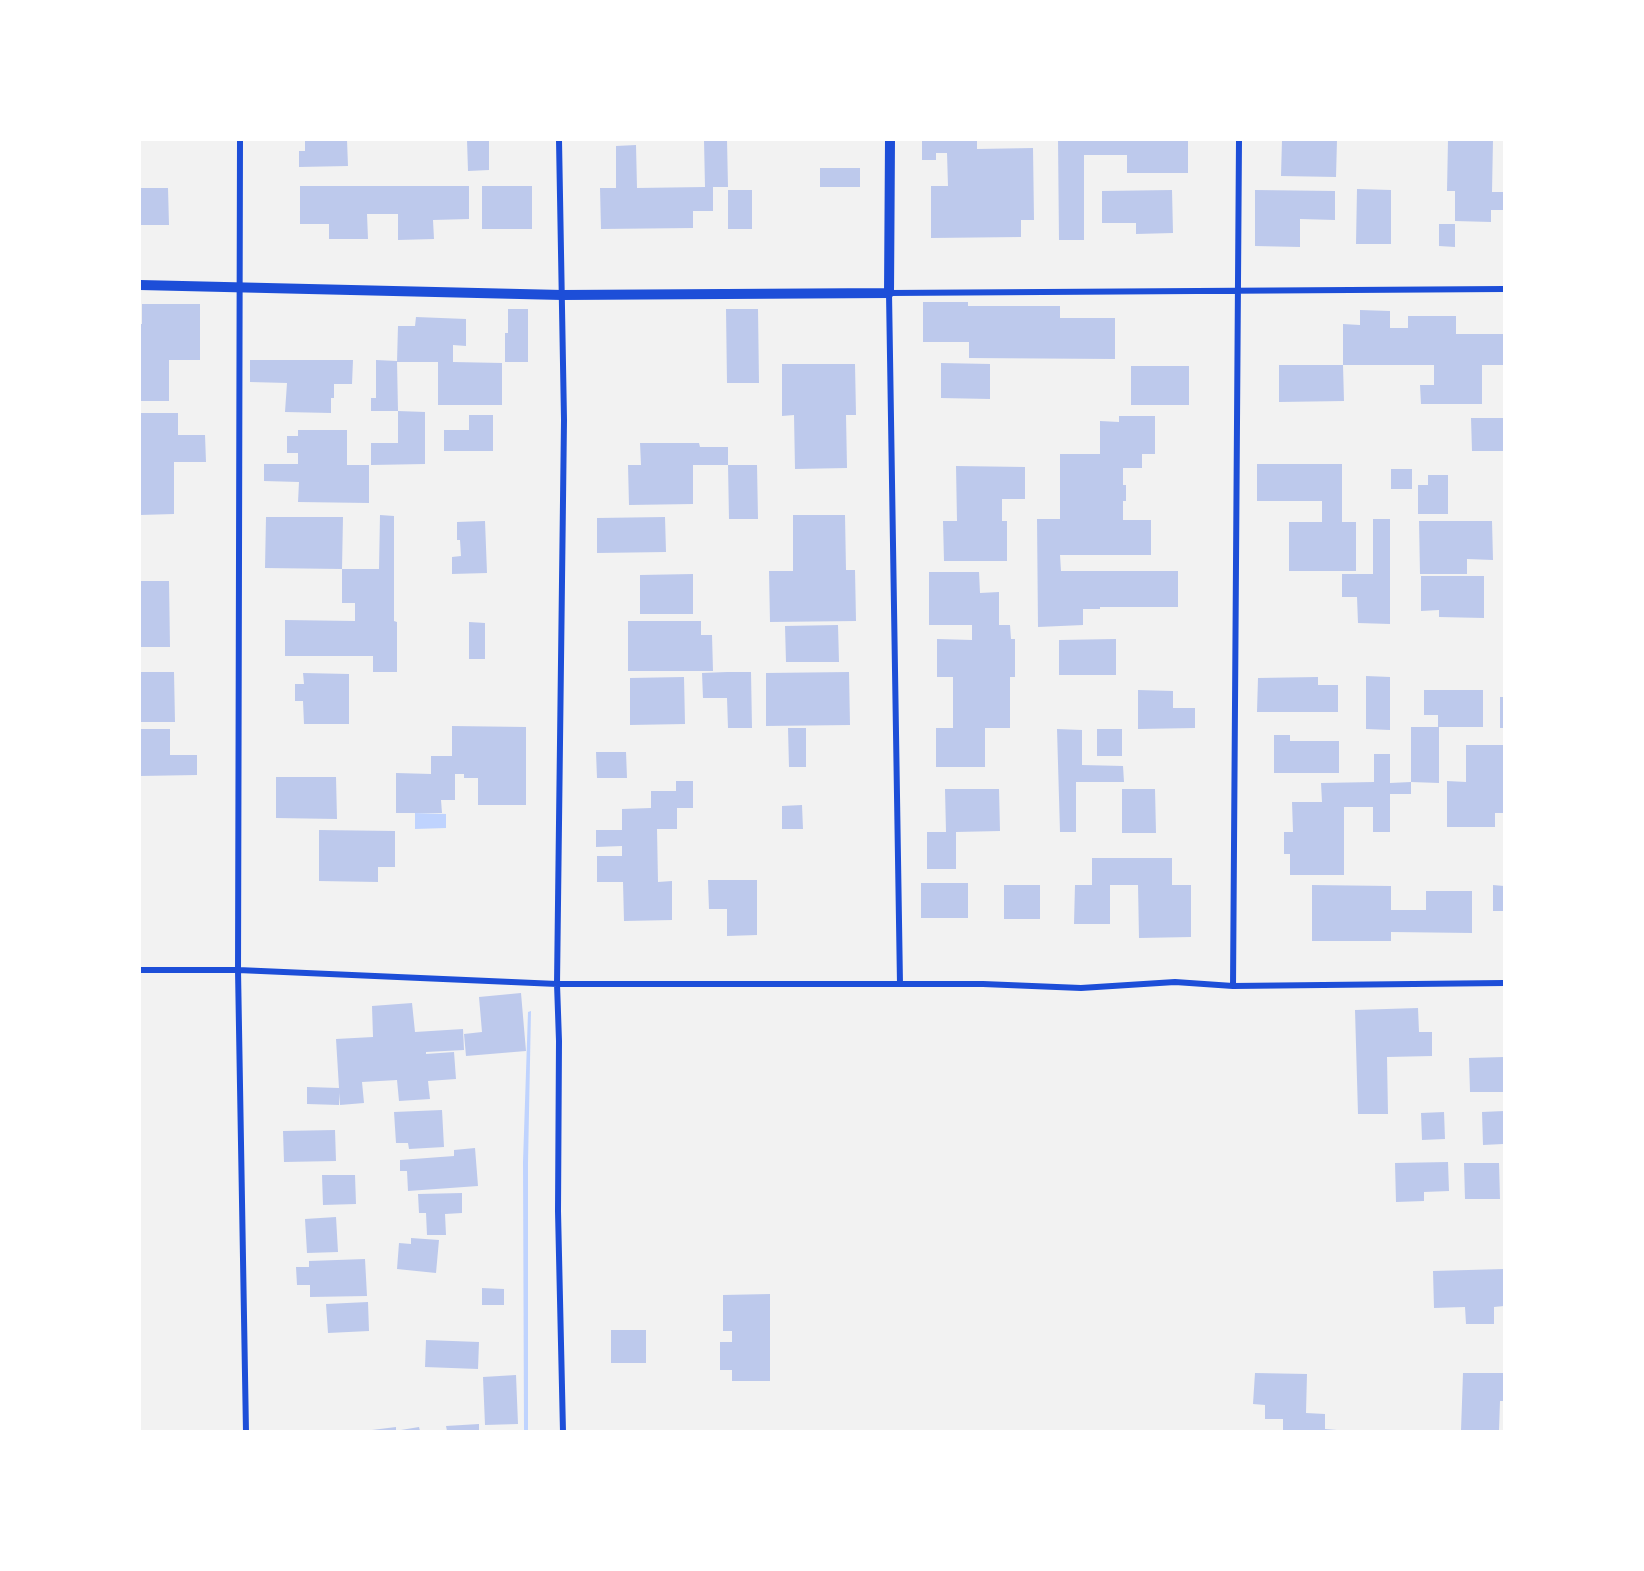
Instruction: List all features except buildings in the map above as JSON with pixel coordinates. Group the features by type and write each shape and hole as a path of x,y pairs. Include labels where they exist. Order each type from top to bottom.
{"street":[{"path":"240,140 238,970 246,1431"},
{"path":"559,140 564,420 557,984 558,1211 563,1431"},
{"path":"891,140 889,293 900,984"},
{"path":"1233,986 1239,140"},
{"path":"140,285 562,295 1504,289"},
{"path":"140,970 238,970 557,984 984,984 1081,988 1175,982 1233,986 1504,983"}],"water":[{"path":"415,813 446,814 446,828 415,829"},
{"path":"531,1011 528,1163 528,1431 524,1432 523,1162 528,1012"}]}
